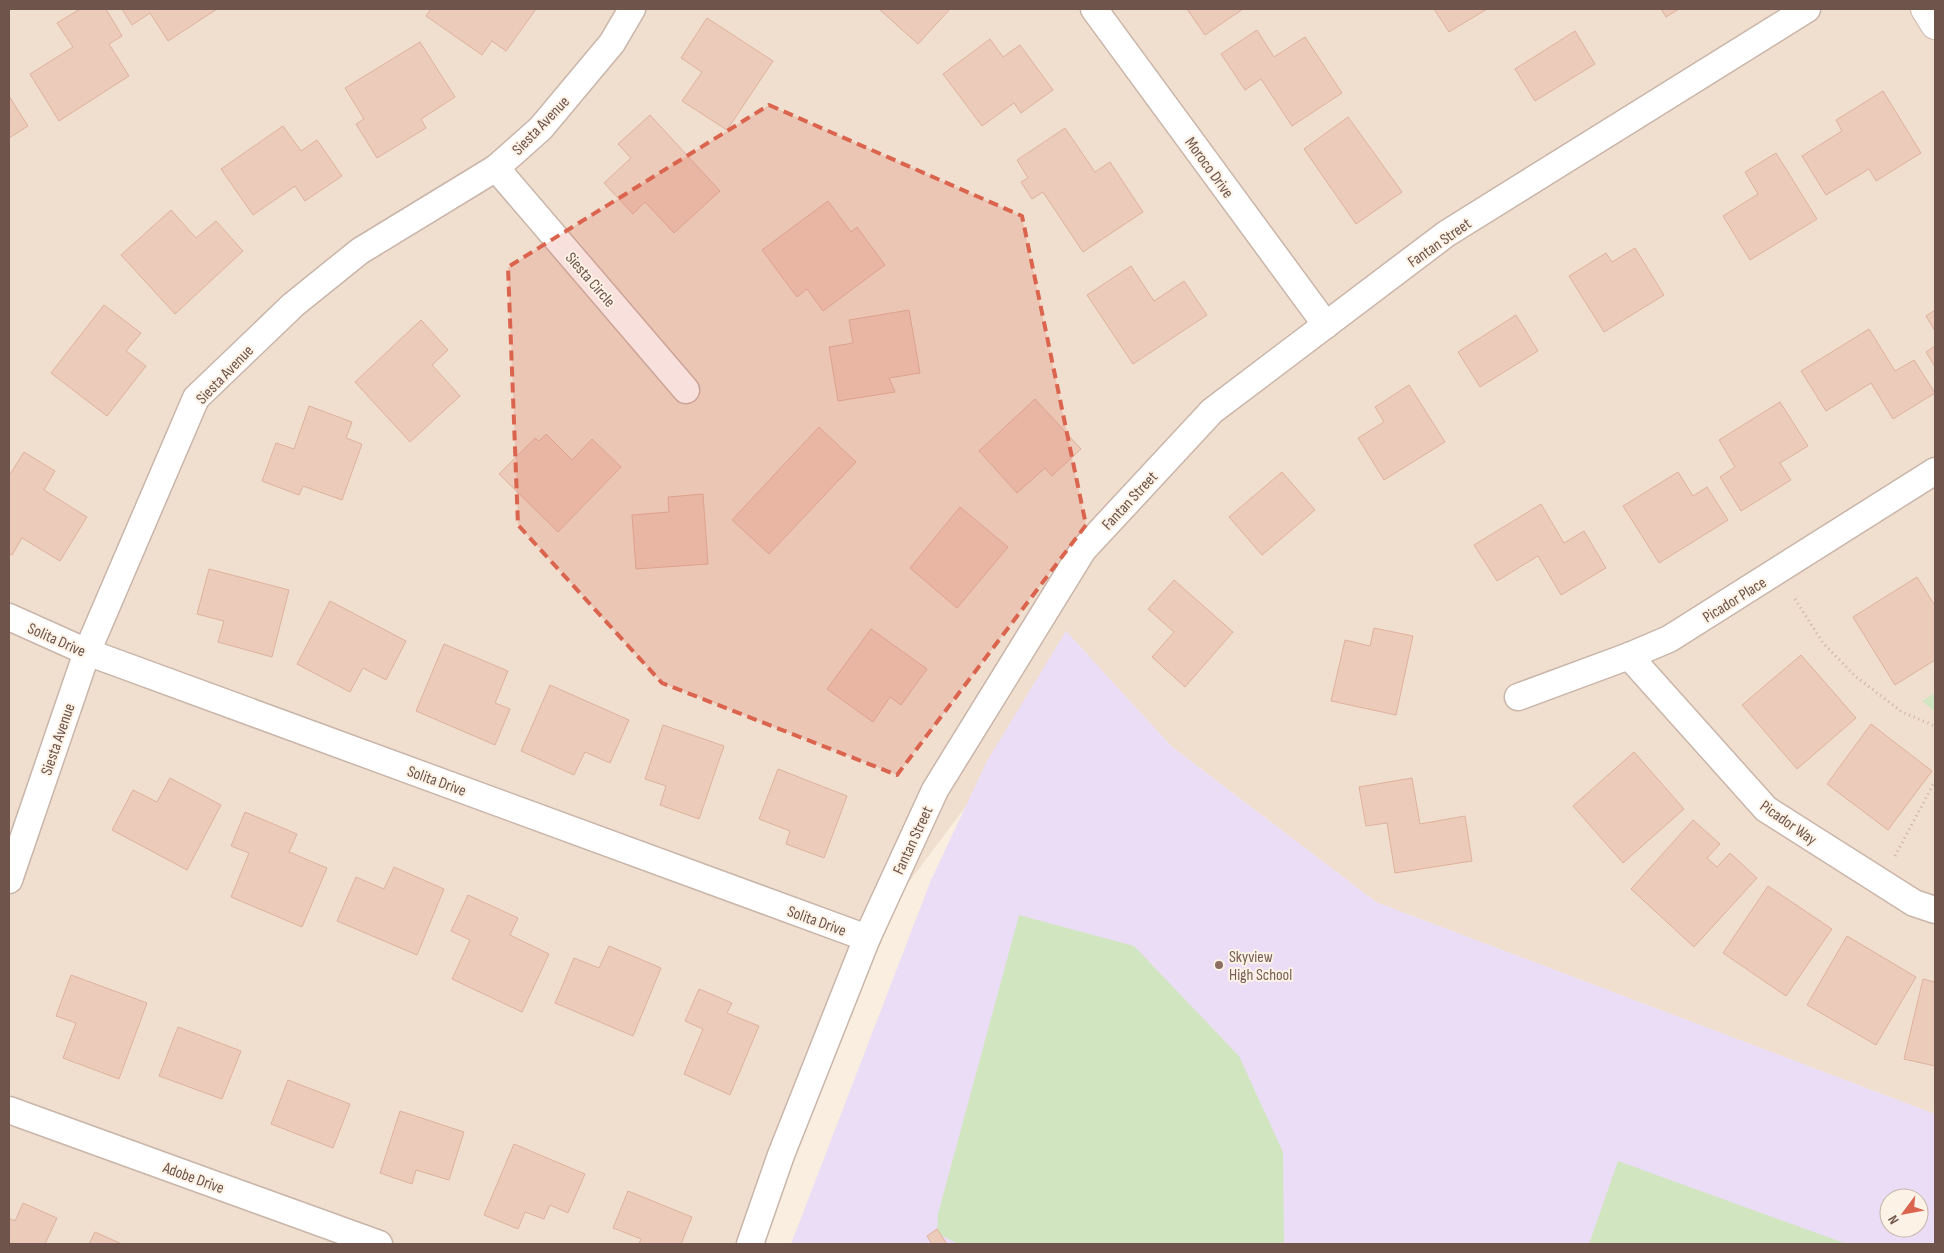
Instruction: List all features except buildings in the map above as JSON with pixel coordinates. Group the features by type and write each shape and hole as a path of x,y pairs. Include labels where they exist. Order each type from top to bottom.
{"main road":[{"path":"1925,9 1935,25"}],"street":[{"name":"Siesta Avenue","path":"9,880 87,652 196,398 293,305 360,251 496,168 541,128 612,42 632,9"},
{"name":"Moroco Drive","path":"1094,9 1326,325"},
{"name":"Fantan Street","path":"750,1244 781,1155 866,938 935,790 1083,550 1212,411 1446,234 1807,9"},
{"name":"Siesta Circle","path":"496,168 686,390"},
{"name":"Picador Place","path":"1518,697 1670,639 1935,471"},
{"name":"Solita Drive","path":"9,617 87,652 866,938"},
{"name":"Picador Way","path":"1629,656 1766,809 1914,903 1935,910"},
{"name":"Adobe Drive","path":"9,1110 379,1244"}],"path":[{"path":"1795,599 1823,643 1855,676 1902,712 1935,726"},
{"path":"1901,845 1935,781"}],"highlighted area":[{"path":"769,105 1022,216 1086,525 897,775 662,683 518,525 508,267"}],"shaded area":[{"path":"9,9 1925,9 1935,25 1935,1114 1376,902 1171,746 1083,650 867,938 753,1244 9,1244"},
{"name":"Skyview High School","path":"1066,631 1171,746 1376,902 1935,1114 1935,1244 791,1244 931,880 987,761"}],"green space":[{"path":"1935,693 1935,712 1922,701"},
{"path":"1019,915 1134,946 1239,1056 1283,1152 1284,1244 958,1244 937,1233 938,1214"},
{"path":"1618,1161 1847,1244 1589,1244"}],"place":[{"name":"Skyview High School","path":"1219,965"}]}
